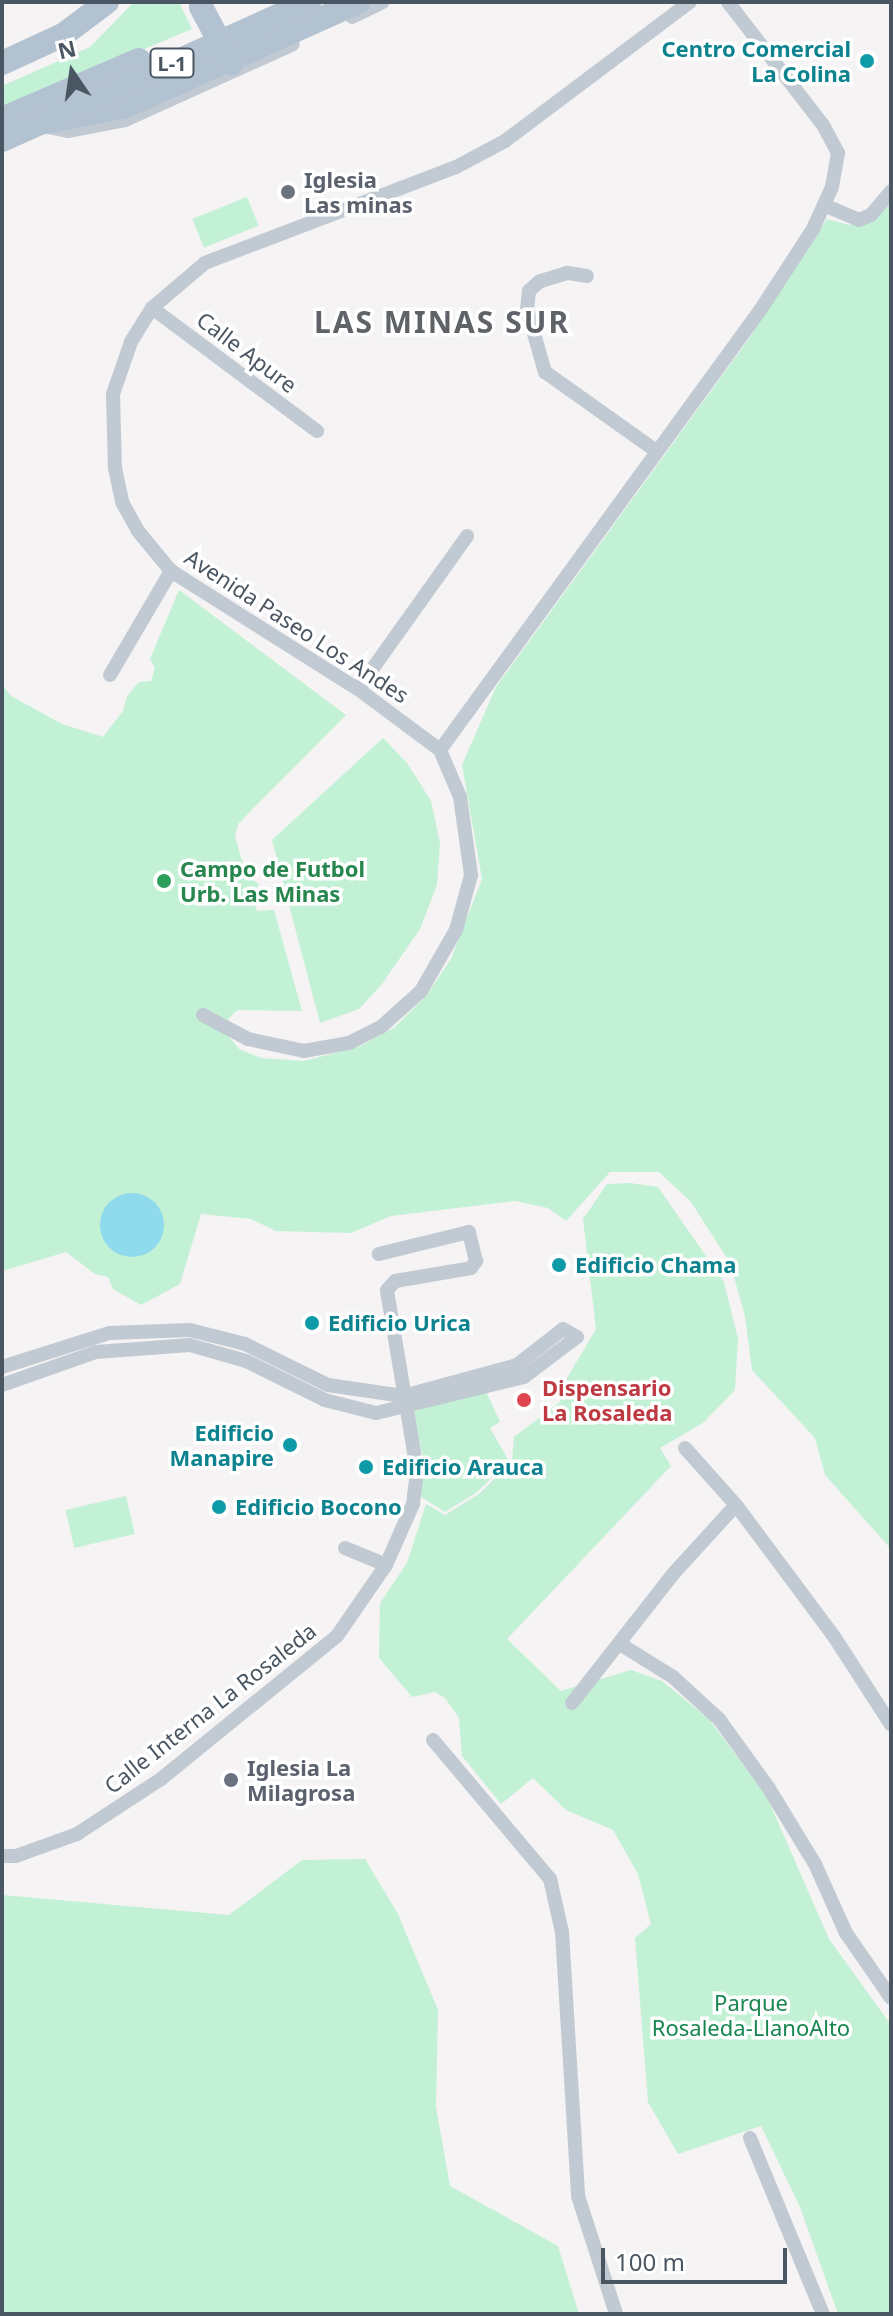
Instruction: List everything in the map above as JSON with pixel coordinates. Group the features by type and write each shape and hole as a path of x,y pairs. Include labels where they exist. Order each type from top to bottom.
{"main road":[{"path":"2,63 107,2"},
{"name":"L-1","path":"2,140 13,119 272,2"},
{"name":"L-1","path":"13,119 309,2"},
{"name":"L-1","path":"13,119 87,118 231,63 359,2"},
{"name":"L-1","path":"200,4 231,63"}],"street":[{"path":"13,119 69,131 125,120 383,2"},
{"name":"Avenida Paseo Los Andes","path":"440,750 358,689 171,571 138,531 122,502 115,468 113,394 131,342 152,308 205,263 456,167 505,141 690,2"},
{"path":"203,1015 248,1039 304,1051 349,1043 370,1032 421,991 456,930 471,875 460,797 440,750 761,309 824,205 838,153 823,125 728,2"},
{"path":"824,205 859,220 871,215 891,191"},
{"path":"587,276 567,273 540,281 529,291 527,309 545,372 656,451"},
{"name":"Calle Apure","path":"152,308 317,431"},
{"path":"358,689 467,536"},
{"path":"110,675 171,571"},
{"name":"Calle Interna La Rosaleda","path":"2,1856 77,1834 173,1770 337,1636 386,1565 415,1491 417,1458 404,1402 390,1284 471,1268 476,1261 469,1232 379,1254"},
{"path":"2,1367 109,1333 190,1330 245,1344 328,1385 404,1402 524,1377 577,1337 563,1329 517,1365 404,1402 376,1413 325,1400 246,1361 190,1345 105,1350 2,1385"},
{"path":"685,1448 736,1505 843,1649 891,1725"},
{"path":"572,1703 736,1505"},
{"path":"345,1548 386,1565"},
{"path":"620,1644 673,1677 719,1719 768,1787 815,1864 846,1933 891,1998"},
{"path":"433,1740 550,1879 562,1932 578,2196 616,2314"},
{"path":"750,2138 823,2314"}],"green space":[{"path":"134,2 179,2 192,29 2,109 2,86 90,47"},
{"path":"891,191 891,1549 825,1475 815,1438 752,1370 745,1316 730,1263 691,1202 659,1172 610,1172 566,1221 548,1208 515,1201 391,1216 351,1233 276,1231 251,1219 201,1214 180,1284 141,1305 113,1289 108,1277 95,1274 66,1252 2,1271 2,685 11,696 62,724 103,737 123,711 127,696 139,682 151,681 155,668 150,659 179,590 346,715 238,824 235,837 247,877 259,884 252,895 257,911 274,910 302,1011 237,1010 221,1027 239,1049 261,1058 304,1061 358,1047 394,1028 426,996 451,959 482,879 462,765 496,687 748,340 827,219 849,225 871,215"},
{"path":"247,197 259,226 204,248 192,219"},
{"path":"383,738 407,763 431,801 440,843 437,885 420,929 382,984 359,1009 320,1023 272,840"},
{"name":"Parque Rosaleda-LlanoAlto","path":"607,1184 658,1187 724,1282 738,1339 735,1390 703,1423 660,1448 671,1466 507,1639 561,1691 631,1670 662,1681 709,1719 767,1797 829,1939 891,2025 891,2314 838,2314 800,2207 761,2126 678,2154 648,2102 635,1938 651,1924 638,1874 613,1830 566,1810 533,1778 501,1804 462,1756 459,1718 445,1698 435,1692 412,1697 379,1658 380,1603 407,1563 426,1504 445,1515 479,1494 512,1462 514,1437 560,1402 567,1378 596,1329 583,1219"},
{"path":"485,1389 500,1422 490,1428 509,1461 477,1492 445,1512 416,1494 423,1458 412,1407"},
{"path":"126,1496 135,1534 74,1548 66,1510"},
{"path":"365,1859 398,1914 438,2010 436,2107 450,2186 558,2246 579,2314 2,2314 2,1895 229,1915 302,1860"}],"water":[{"path":"132,1193 144,1195 155,1202 162,1213 162,1237 155,1248 144,1255 132,1257 120,1255 109,1248 102,1237 100,1225 102,1213 109,1202 120,1195"}],"place":[{"name":"Centro Comercial La Colina","path":"867,61"},
{"name":"Iglesia Las minas","path":"288,192"},
{"name":"Campo de Futbol Urb. Las Minas","path":"164,881"},
{"name":"Edificio Chama","path":"559,1265"},
{"name":"Edificio Urica","path":"312,1323"},
{"name":"Dispensario La Rosaleda","path":"524,1400"},
{"name":"Edificio Manapire","path":"290,1445"},
{"name":"Edificio Arauca","path":"366,1467"},
{"name":"Edificio Bocono","path":"219,1507"},
{"name":"Iglesia La Milagrosa","path":"231,1780"}],"district":[{"name":"LAS MINAS SUR","path":"442,322"}]}
